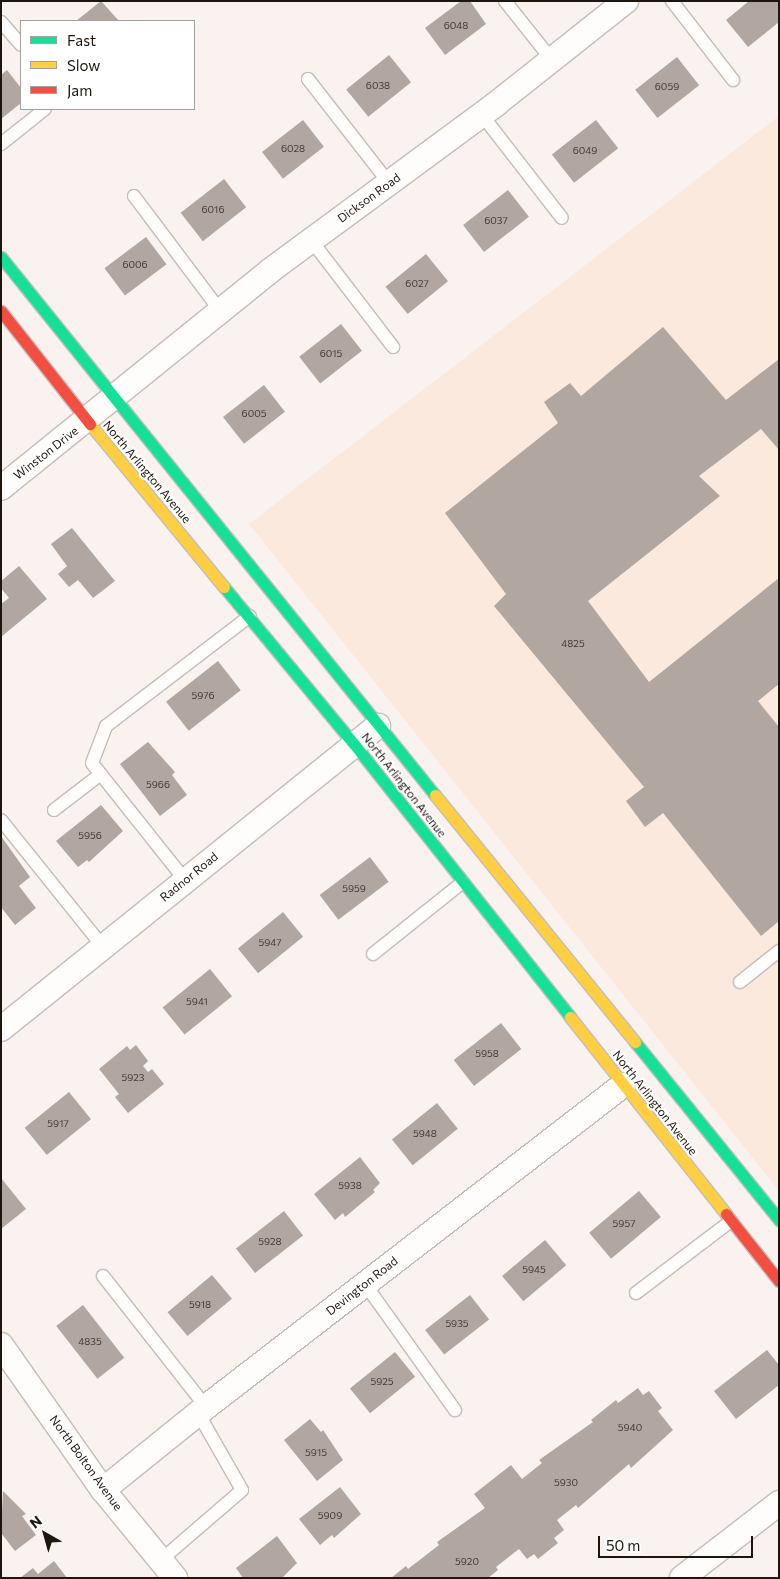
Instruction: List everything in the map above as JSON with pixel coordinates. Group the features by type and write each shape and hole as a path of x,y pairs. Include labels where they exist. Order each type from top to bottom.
{"main road":[{"name":"North Arlington Avenue","path":"1,257 779,1220"},
{"name":"North Arlington Avenue","path":"1,312 87,421 354,744 779,1282"}],"street":[{"name":"Dickson Road","path":"115,400 311,240 482,114 626,1"},
{"name":"Winston Drive","path":"1,488 115,400"},
{"name":"Radnor Road","path":"1,1029 378,726"},
{"name":"Devington Road","path":"103,1490 202,1410 623,1085"},
{"name":"North Bolton Avenue","path":"1,1345 103,1490 166,1571"},
{"path":"682,1578 779,1503"}],"lane":[{"path":"505,1 552,60"},
{"path":"672,1 733,80"},
{"path":"1,22 20,44"},
{"path":"308,79 390,183"},
{"path":"1,144 44,110"},
{"path":"482,114 562,218"},
{"path":"134,196 221,312"},
{"path":"311,240 393,347"},
{"path":"186,880 92,763 106,726 250,616"},
{"path":"54,810 101,774"},
{"path":"1,820 104,947"},
{"path":"373,954 463,882"},
{"path":"740,982 779,951"},
{"path":"636,1293 731,1221"},
{"path":"103,1276 202,1410 242,1490 166,1571"},
{"path":"365,1284 455,1410"}],"shaded area":[{"path":"779,116 779,1191 249,524"}],"building":[{"path":"101,1 118,20 77,20"},
{"path":"461,1 470,1 486,24 445,55 425,28"},
{"path":"749,1 778,1 779,22 748,47 726,20"},
{"path":"389,55 411,82 368,117 346,90"},
{"path":"677,57 699,85 657,118 635,90"},
{"path":"7,70 20,87 20,104 1,119 1,75"},
{"path":"303,120 324,147 283,179 262,152"},
{"path":"596,120 618,148 574,183 552,154"},
{"path":"224,179 246,207 203,241 181,213"},
{"path":"508,190 529,217 484,252 463,225"},
{"path":"146,237 166,264 125,295 104,268"},
{"path":"426,254 448,281 408,314 386,287"},
{"path":"341,324 362,351 320,383 299,357"},
{"path":"663,327 726,400 779,359 779,450 761,429 699,476 720,496 588,601 649,682 779,578 779,684 758,701 779,727 779,921 761,936 663,813 645,827 626,801 644,787 494,606 506,594 445,513 558,423 544,402 570,383 581,396"},
{"path":"264,385 285,412 244,444 223,417"},
{"path":"72,528 115,581 93,598 78,580 69,587 58,574 67,566 51,544"},
{"path":"19,566 47,599 1,637 1,604 9,598 1,588 1,581"},
{"path":"218,661 241,690 189,731 166,702"},
{"path":"148,742 175,772 172,775 187,795 160,816 120,764"},
{"path":"101,805 123,831 89,862 87,860 78,867 56,841"},
{"path":"1,836 30,877 19,886 36,908 15,925 1,907"},
{"path":"370,857 389,882 338,920 320,895"},
{"path":"283,912 303,937 258,973 238,949"},
{"path":"210,969 232,996 185,1035 163,1007"},
{"path":"501,1023 521,1049 474,1086 454,1060"},
{"path":"136,1045 148,1061 143,1066 148,1072 152,1069 164,1084 128,1113 115,1097 119,1094 99,1069 127,1046 130,1050"},
{"path":"69,1092 91,1119 47,1155 25,1128"},
{"path":"437,1103 458,1129 413,1165 392,1140"},
{"path":"360,1157 380,1183 373,1190 375,1192 345,1217 343,1213 335,1220 314,1194"},
{"path":"1,1178 26,1209 1,1229"},
{"path":"639,1191 661,1217 611,1259 589,1233"},
{"path":"284,1211 303,1235 255,1273 236,1249"},
{"path":"545,1240 566,1265 523,1301 502,1276"},
{"path":"212,1275 232,1299 187,1336 168,1312"},
{"path":"470,1295 489,1319 444,1355 425,1330"},
{"path":"83,1305 124,1358 97,1379 56,1326"},
{"path":"767,1350 779,1365 779,1385 736,1419 714,1391"},
{"path":"395,1352 415,1377 370,1413 350,1389"},
{"path":"638,1388 643,1395 649,1391 662,1408 658,1411 673,1430 631,1468 629,1464 578,1508 576,1505 557,1520 564,1530 554,1538 558,1543 538,1559 534,1554 527,1559 519,1549 496,1567 498,1570 488,1578 391,1578 406,1566 408,1569 439,1545 437,1542 485,1508 474,1494 511,1465 522,1479 542,1463 539,1460 593,1422 591,1420 616,1400 618,1403"},
{"path":"310,1419 321,1432 323,1430 343,1460 317,1481 284,1440"},
{"path":"340,1487 361,1514 334,1538 332,1535 320,1545 299,1519"},
{"path":"3,1491 26,1514 22,1516 36,1535 15,1551 1,1533"},
{"path":"277,1536 297,1563 282,1578 243,1578 236,1568"},
{"path":"54,1561 67,1578 20,1578 33,1568 38,1574"}],"traffic: fast":[{"path":"1,257 435,795"},
{"path":"224,587 354,744 570,1017"},
{"path":"635,1042 779,1220"}],"traffic: slow":[{"path":"90,424 224,587"},
{"path":"435,795 635,1042"},
{"path":"570,1017 726,1214"}],"traffic: jam":[{"path":"1,311 90,424"},
{"path":"726,1214 779,1281"}]}
